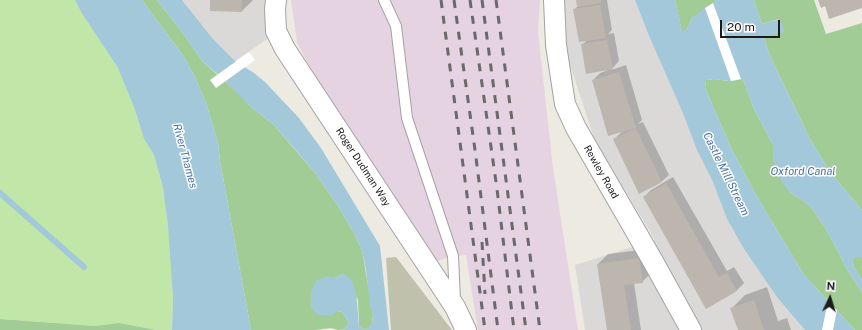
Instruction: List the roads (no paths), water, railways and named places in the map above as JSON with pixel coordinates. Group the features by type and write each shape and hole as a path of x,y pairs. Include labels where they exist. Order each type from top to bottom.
{"street":[{"name":"Roger Dudman Way","path":"276,0 276,31 284,49 455,307 466,330"},
{"name":"Rewley Road","path":"554,0 556,45 565,104 576,128 691,330"}],"lane":[{"path":"384,0 396,26 407,118 453,256 455,307"}],"water":[{"name":"River Thames","path":"75,0 142,0 184,57 195,77 206,103 218,143 251,330 172,330 173,296 168,227 163,188 154,155 144,139 135,110 118,68 81,12"},
{"path":"157,0 182,0 213,39 235,61 265,82 299,118 321,148 380,246 389,330 364,330 369,328 372,324 373,315 370,305 362,250 354,233 336,203 315,173 273,124 253,109 220,76 203,62"},
{"path":"635,0 675,0 682,31 687,29 692,18 716,2 715,0 754,0 762,24 780,19 785,32 764,37 769,54 810,139 830,172 862,210 862,257 854,257 852,261 862,280 862,292 848,271 825,227 809,205 790,192 782,183 773,159 773,145 754,109 743,79 729,81 714,79 706,80 705,88 732,150 756,195 804,275 855,330 805,330 777,297 744,249 727,219 713,182 697,150"},
{"path":"344,274 351,279 356,292 359,326 364,330 340,330 345,329 349,323 342,312 337,311 331,316 319,315 311,309 311,292 316,281 328,276 334,278"}],"waterway":[{"path":"0,193 84,267"}],"railway":[{"path":"441,0 485,330"},
{"path":"454,0 498,330"},
{"path":"470,0 497,189 514,330"},
{"path":"482,0 526,330"},
{"path":"496,0 540,330"},
{"path":"482,242 485,294"}],"water label":[{"name":"Oxford Canal","path":"803,172"},
{"name":"Castle Mill Stream","path":"726,174"}]}
